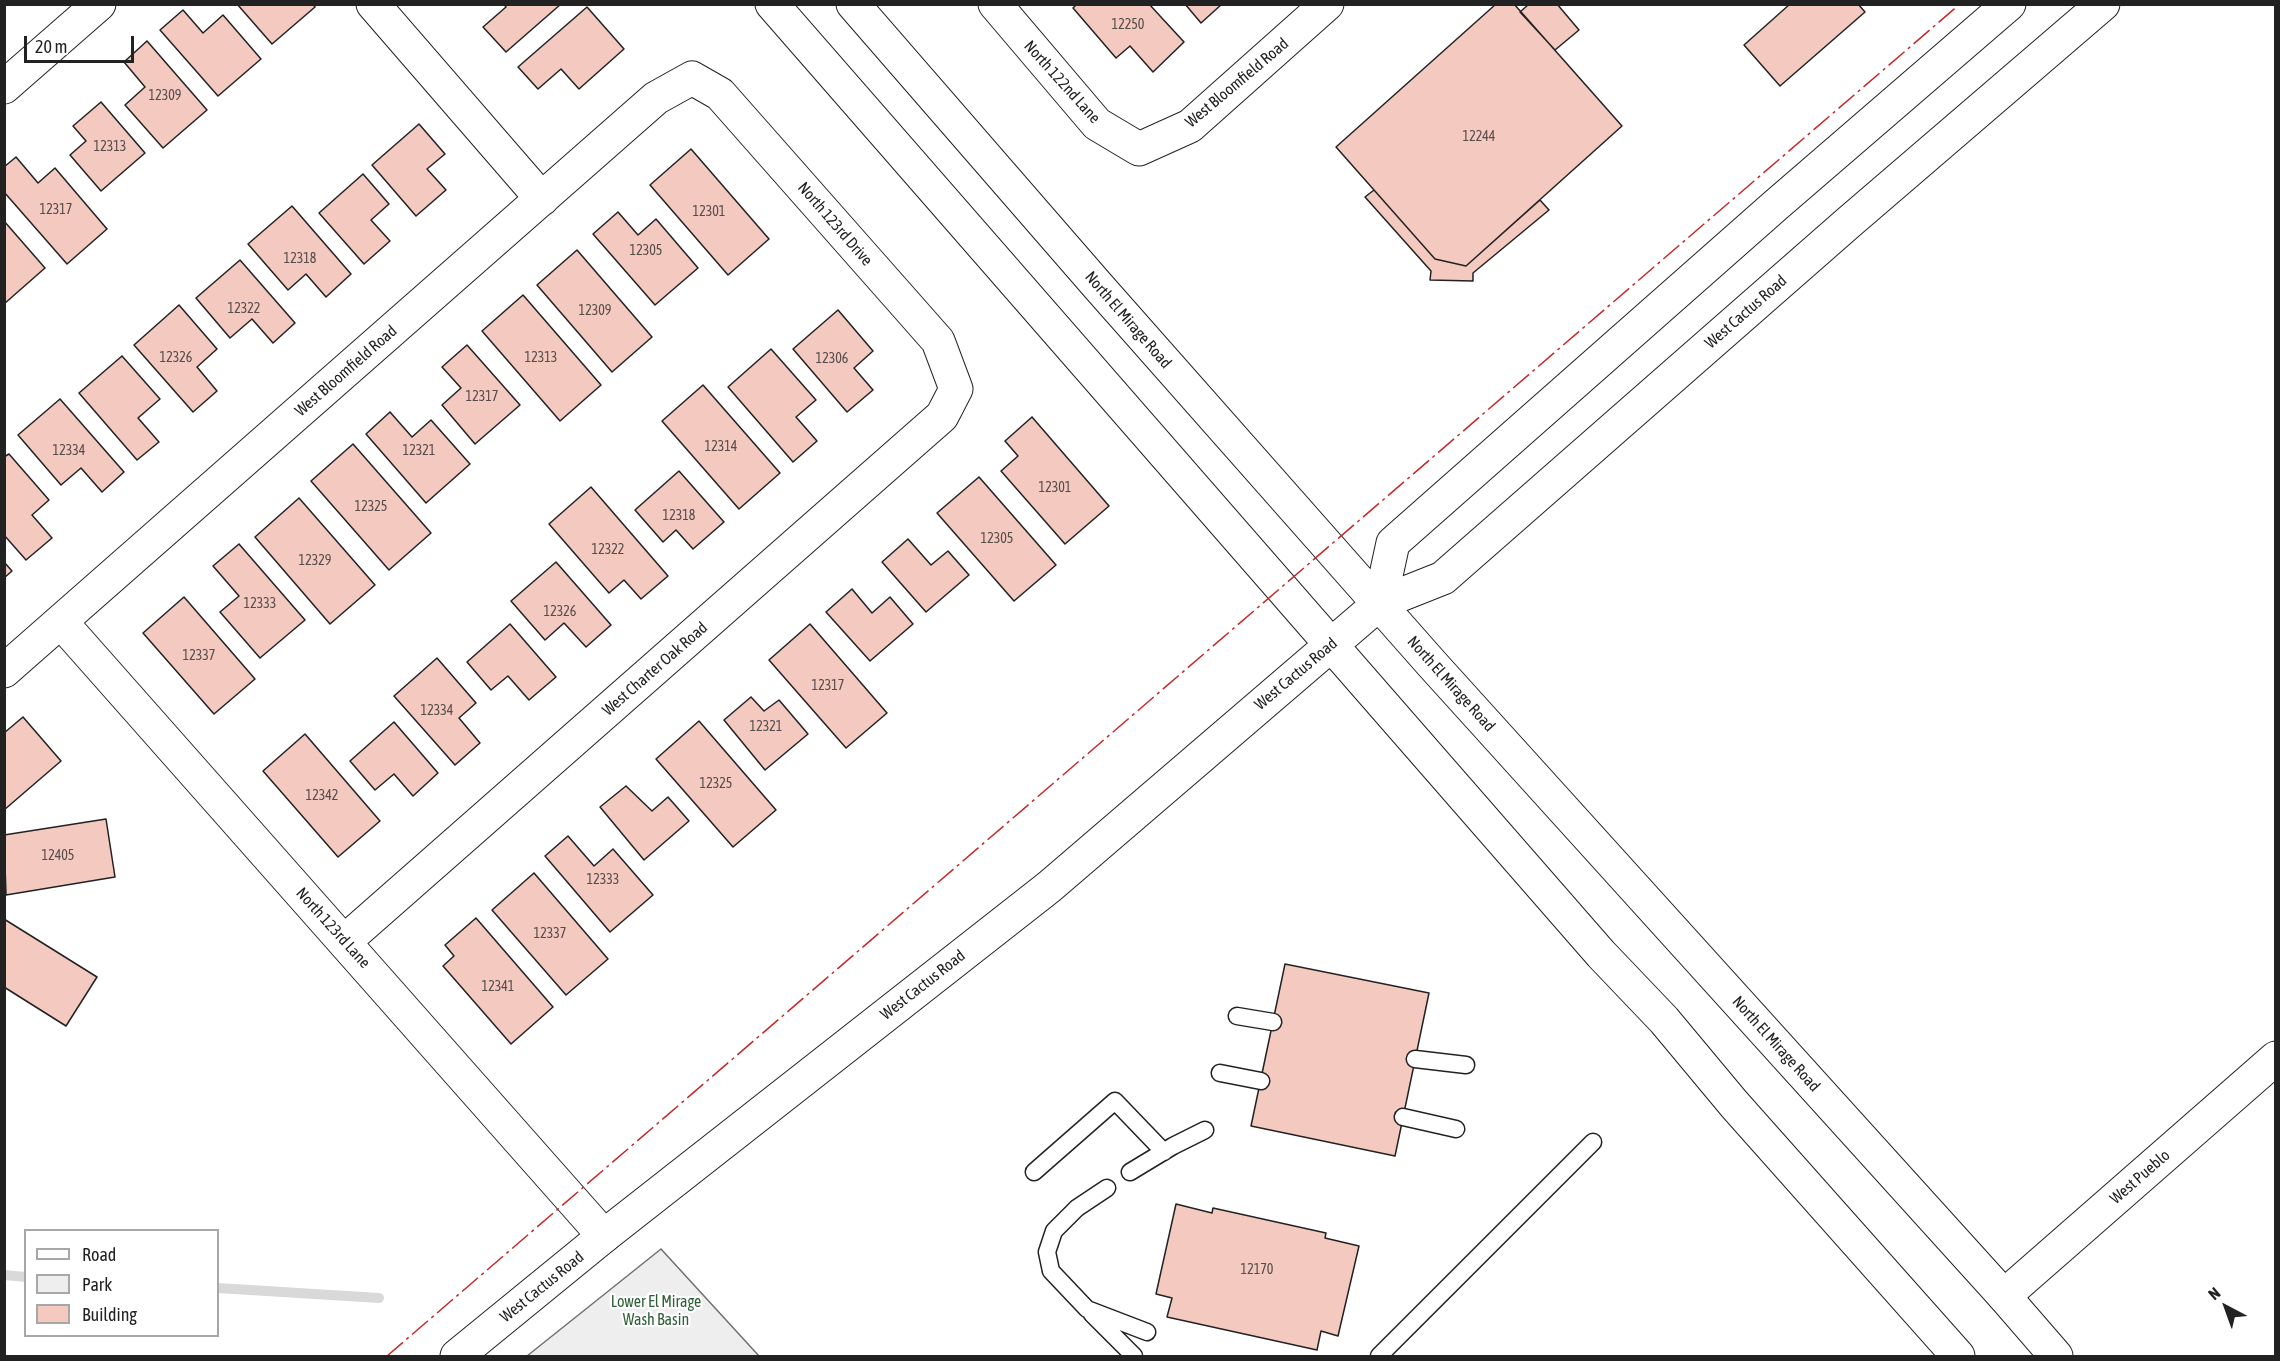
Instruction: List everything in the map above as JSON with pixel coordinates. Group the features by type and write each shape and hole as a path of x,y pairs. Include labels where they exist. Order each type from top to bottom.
{"street":[{"path":"4,87 99,4"},
{"path":"373,4 542,199"},
{"path":"772,4 1601,954 1664,1020 1950,1354"},
{"name":"North El Mirage Road","path":"853,4 1106,295 1380,603 2056,1356"},
{"name":"North 122nd Lane","path":"995,4 1097,124 1139,149"},
{"name":"West Bloomfield Road","path":"1139,149 1190,126 1327,4"},
{"path":"1380,603 1393,543 1776,205 2009,4"},
{"name":"West Cactus Road","path":"457,1356 604,1236 1048,886 1380,603 1443,578 1848,223 2103,4"},
{"name":"West Bloomfield Road","path":"4,671 656,98 692,78"},
{"name":"North 123rd Drive","path":"692,78 720,93 938,341 956,389"},
{"name":"West Charter Oak Road","path":"345,941 942,416 956,389"},
{"name":"North 123rd Lane","path":"61,622 604,1236"},
{"name":"West Pueblo","path":"2004,1296 2276,1058"}],"lane":[{"path":"1236,1016 1273,1022"},
{"path":"1415,1059 1466,1065"},
{"path":"1220,1073 1261,1081"},
{"path":"1034,1172 1115,1101 1164,1152"},
{"path":"1403,1117 1456,1129"},
{"path":"1130,1172 1205,1131"},
{"path":"1379,1356 1593,1142"},
{"path":"1107,1188 1077,1208 1054,1231 1047,1252 1051,1271 1134,1356"},
{"path":"1087,1309 1147,1332"}],"green space":[{"name":"Lower El Mirage Wash Basin","path":"661,1249 759,1356 527,1356"}],"building":[{"path":"237,4 313,4 315,7 272,44"},
{"path":"504,4 561,4 506,52 483,27 506,7"},
{"path":"1077,4 1149,4 1184,42 1153,72 1130,46 1116,58 1073,8"},
{"path":"1185,4 1222,4 1201,23"},
{"path":"1496,4 1514,4 1622,126 1466,266 1435,259 1336,147"},
{"path":"1529,4 1557,4 1579,30 1555,50 1520,12"},
{"path":"1790,4 1858,4 1865,12 1780,86 1744,45"},
{"path":"587,7 624,49 579,89 561,69 538,89 518,67"},
{"path":"183,10 203,33 223,15 261,59 218,96 160,30"},
{"path":"147,41 207,110 163,148 125,105 145,87 124,62"},
{"path":"101,102 145,153 101,191 70,155 86,141 73,126"},
{"path":"419,124 445,154 427,169 446,190 416,216 372,165"},
{"path":"691,149 769,239 728,275 650,185"},
{"path":"16,157 38,183 55,168 107,229 67,264 4,192 4,167"},
{"path":"363,174 389,204 371,220 390,241 364,264 319,213"},
{"path":"1374,190 1435,259 1466,266 1540,200 1549,210 1473,273 1473,281 1430,280 1431,271 1365,197"},
{"path":"292,206 351,274 326,297 306,274 288,290 248,244"},
{"path":"618,212 638,235 656,219 698,268 655,305 593,234"},
{"path":"4,221 45,268 4,304"},
{"path":"577,250 652,337 612,372 537,285"},
{"path":"240,260 295,323 273,343 252,319 230,338 196,298"},
{"path":"523,295 601,385 560,421 482,331"},
{"path":"179,305 217,349 197,367 217,391 193,412 134,345"},
{"path":"838,310 873,351 854,368 873,390 847,412 793,349"},
{"path":"467,345 520,405 475,444 442,405 461,388 442,367"},
{"path":"771,349 816,400 796,417 817,441 793,462 728,387"},
{"path":"122,356 160,399 138,418 159,442 137,460 79,393"},
{"path":"703,385 780,473 739,509 662,421"},
{"path":"60,399 124,472 102,492 81,468 61,485 18,435"},
{"path":"390,412 412,437 431,420 470,464 426,503 366,434"},
{"path":"1032,417 1109,506 1065,544 1001,471 1018,456 1005,441"},
{"path":"353,444 431,533 389,570 311,481"},
{"path":"9,454 49,500 32,515 52,538 26,560 4,535 4,457"},
{"path":"679,471 724,522 693,549 676,530 663,542 635,510"},
{"path":"979,477 1056,565 1014,601 937,513"},
{"path":"591,487 668,576 641,599 624,580 609,593 549,524"},
{"path":"299,498 375,585 330,624 255,537"},
{"path":"908,539 931,565 948,551 969,575 926,612 882,562"},
{"path":"239,544 305,620 260,658 220,612 239,596 213,566"},
{"path":"4,562 12,571 4,578"},
{"path":"556,562 611,625 586,647 564,623 545,640 511,601"},
{"path":"852,589 872,613 890,597 913,624 870,661 826,612"},
{"path":"184,597 255,679 214,714 143,633"},
{"path":"510,624 556,677 529,700 508,676 491,690 467,662"},
{"path":"810,624 887,713 846,748 769,660"},
{"path":"437,658 476,703 459,718 480,743 455,765 394,696"},
{"path":"751,697 764,711 779,700 808,734 765,770 724,720"},
{"path":"23,717 61,761 4,810 4,733"},
{"path":"699,721 776,810 733,847 656,759"},
{"path":"394,722 438,773 413,796 394,774 375,790 350,761"},
{"path":"305,734 380,821 338,857 263,771"},
{"path":"626,786 652,811 668,797 689,821 644,860 600,807"},
{"path":"106,819 115,877 6,895 4,835"},
{"path":"568,836 594,866 613,849 653,895 610,932 545,856"},
{"path":"534,873 608,959 566,995 492,910"},
{"path":"476,918 553,1007 511,1044 443,966 454,956 445,945"},
{"path":"4,919 97,977 66,1026 4,987"},
{"path":"1285,964 1429,993 1395,1156 1251,1126"},
{"path":"1176,1204 1212,1213 1213,1208 1326,1233 1325,1238 1359,1246 1338,1336 1321,1331 1317,1350 1167,1317 1172,1298 1156,1294"}],"waterway":[{"path":"4,1275 24,1277"},
{"path":"219,1288 379,1298"}],"power":[{"path":"387,1356 1960,4"}]}
